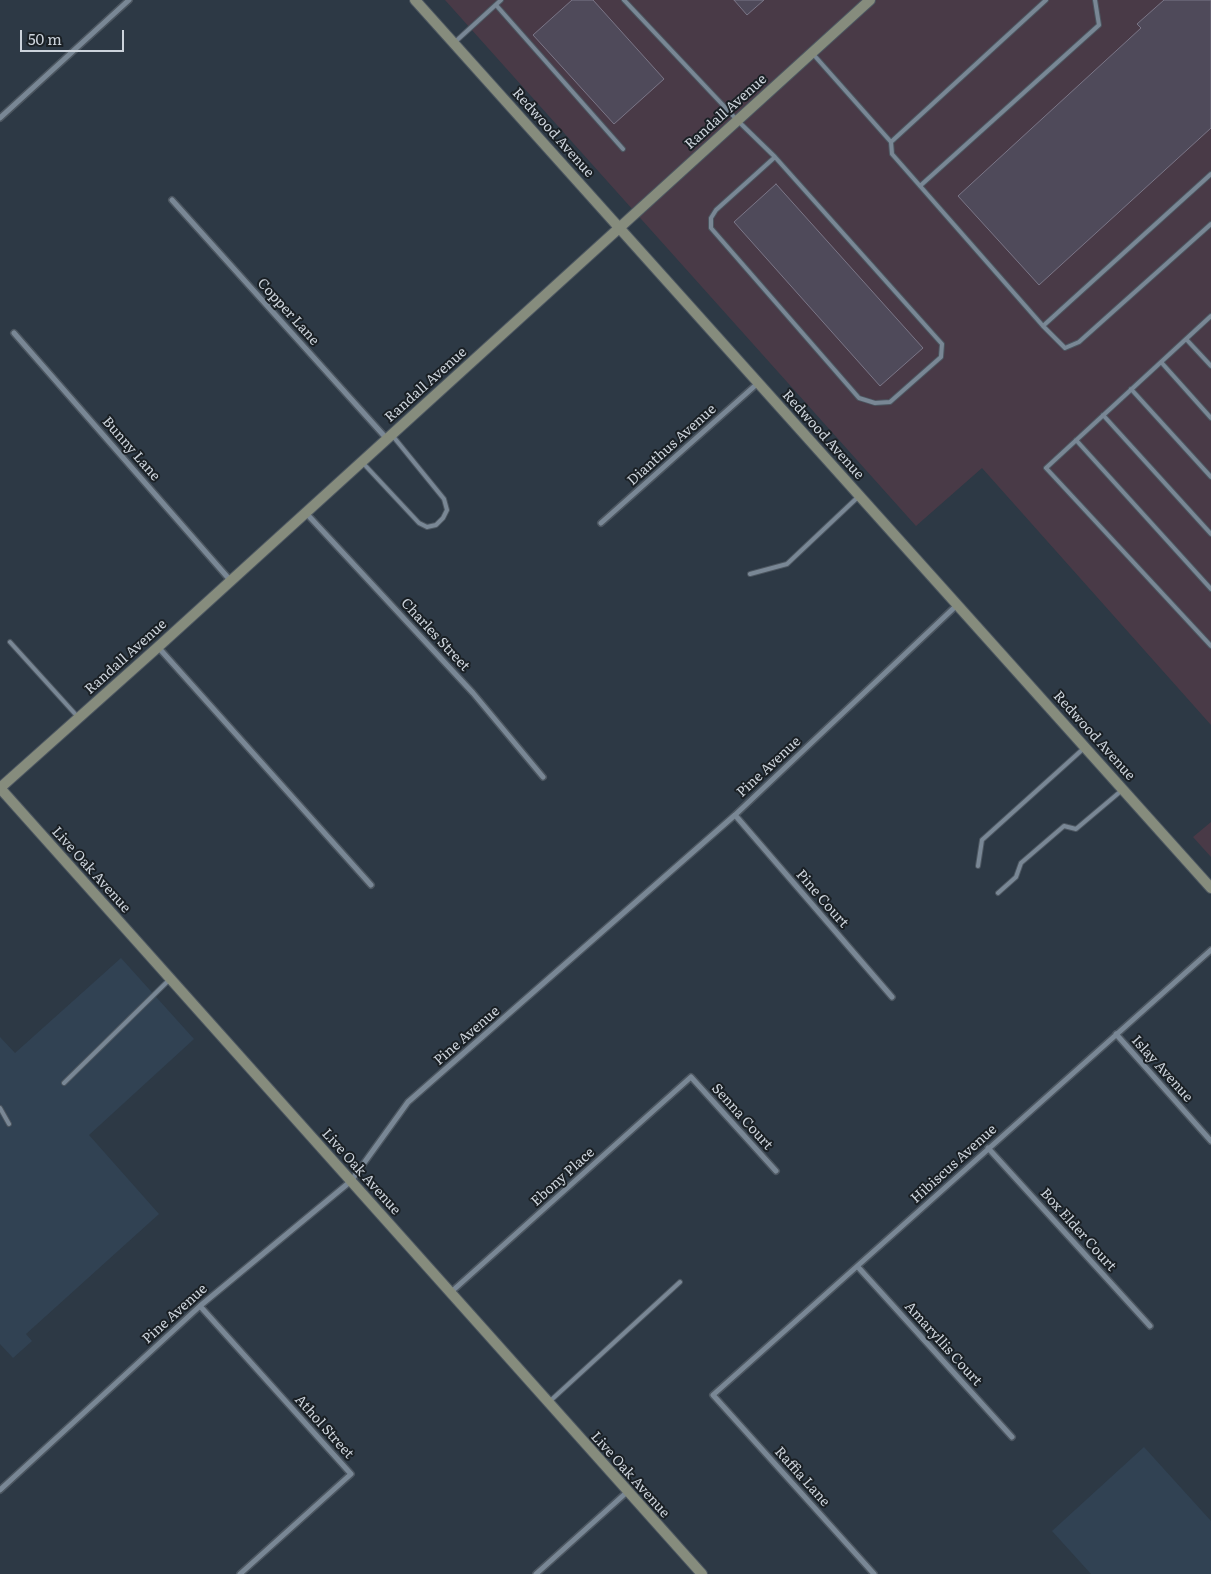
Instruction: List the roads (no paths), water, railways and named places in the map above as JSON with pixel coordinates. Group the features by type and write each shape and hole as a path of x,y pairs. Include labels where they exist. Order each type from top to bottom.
{"street":[{"path":"0,118 129,0"},
{"name":"Redwood Avenue","path":"415,0 1211,888"},
{"name":"Randall Avenue","path":"0,788 390,437 870,0"},
{"name":"Copper Lane","path":"172,200 390,437"},
{"name":"Bunny Lane","path":"14,333 230,580"},
{"name":"Dianthus Avenue","path":"601,523 758,383"},
{"name":"Charles Street","path":"306,513 473,693 543,777"},
{"name":"Pine Avenue","path":"0,1490 200,1306 351,1181 408,1102 735,815 958,605"},
{"path":"158,647 371,885"},
{"name":"Live Oak Avenue","path":"0,788 702,1574"},
{"name":"Pine Court","path":"735,815 892,997"},
{"name":"Hibiscus Avenue","path":"713,1395 1211,950"},
{"name":"Islay Avenue","path":"1116,1034 1211,1141"},
{"name":"Senna Court","path":"691,1077 776,1171"},
{"name":"Ebony Place","path":"450,1294 691,1077"},
{"name":"Box Elder Court","path":"988,1148 1150,1326"},
{"name":"Amaryllis Court","path":"858,1267 1012,1437"},
{"name":"Athol Street","path":"200,1306 351,1474 240,1574"},
{"name":"Raffia Lane","path":"713,1395 874,1574"},
{"path":"536,1574 627,1492"}],"lane":[{"path":"454,43 501,0"},
{"path":"624,0 737,120 775,157 942,344 941,356 890,402 875,404 859,398 711,228 711,218 716,210 775,157"},
{"path":"891,142 1046,0"},
{"path":"920,186 1099,25 1095,0"},
{"path":"496,5 623,149"},
{"path":"812,53 891,142 892,154 1043,326 1065,348 1079,342 1211,224"},
{"path":"1043,326 1211,174"},
{"path":"1211,316 1046,468 1211,646"},
{"path":"1186,339 1211,366"},
{"path":"1161,362 1211,418"},
{"path":"1131,390 1211,477"},
{"path":"1103,415 1211,534"},
{"path":"362,462 419,522 427,527 436,525 444,518 447,505 444,499 390,437"},
{"path":"1076,440 1211,589"},
{"path":"750,574 787,564 860,496"},
{"path":"10,642 79,718"},
{"path":"978,866 982,840 1085,747"},
{"path":"998,893 1016,877 1021,863 1064,826 1076,829 1123,790"},
{"path":"64,1083 170,979"},
{"path":"0,1108 10,1124"},
{"path":"548,1403 680,1282"}]}
